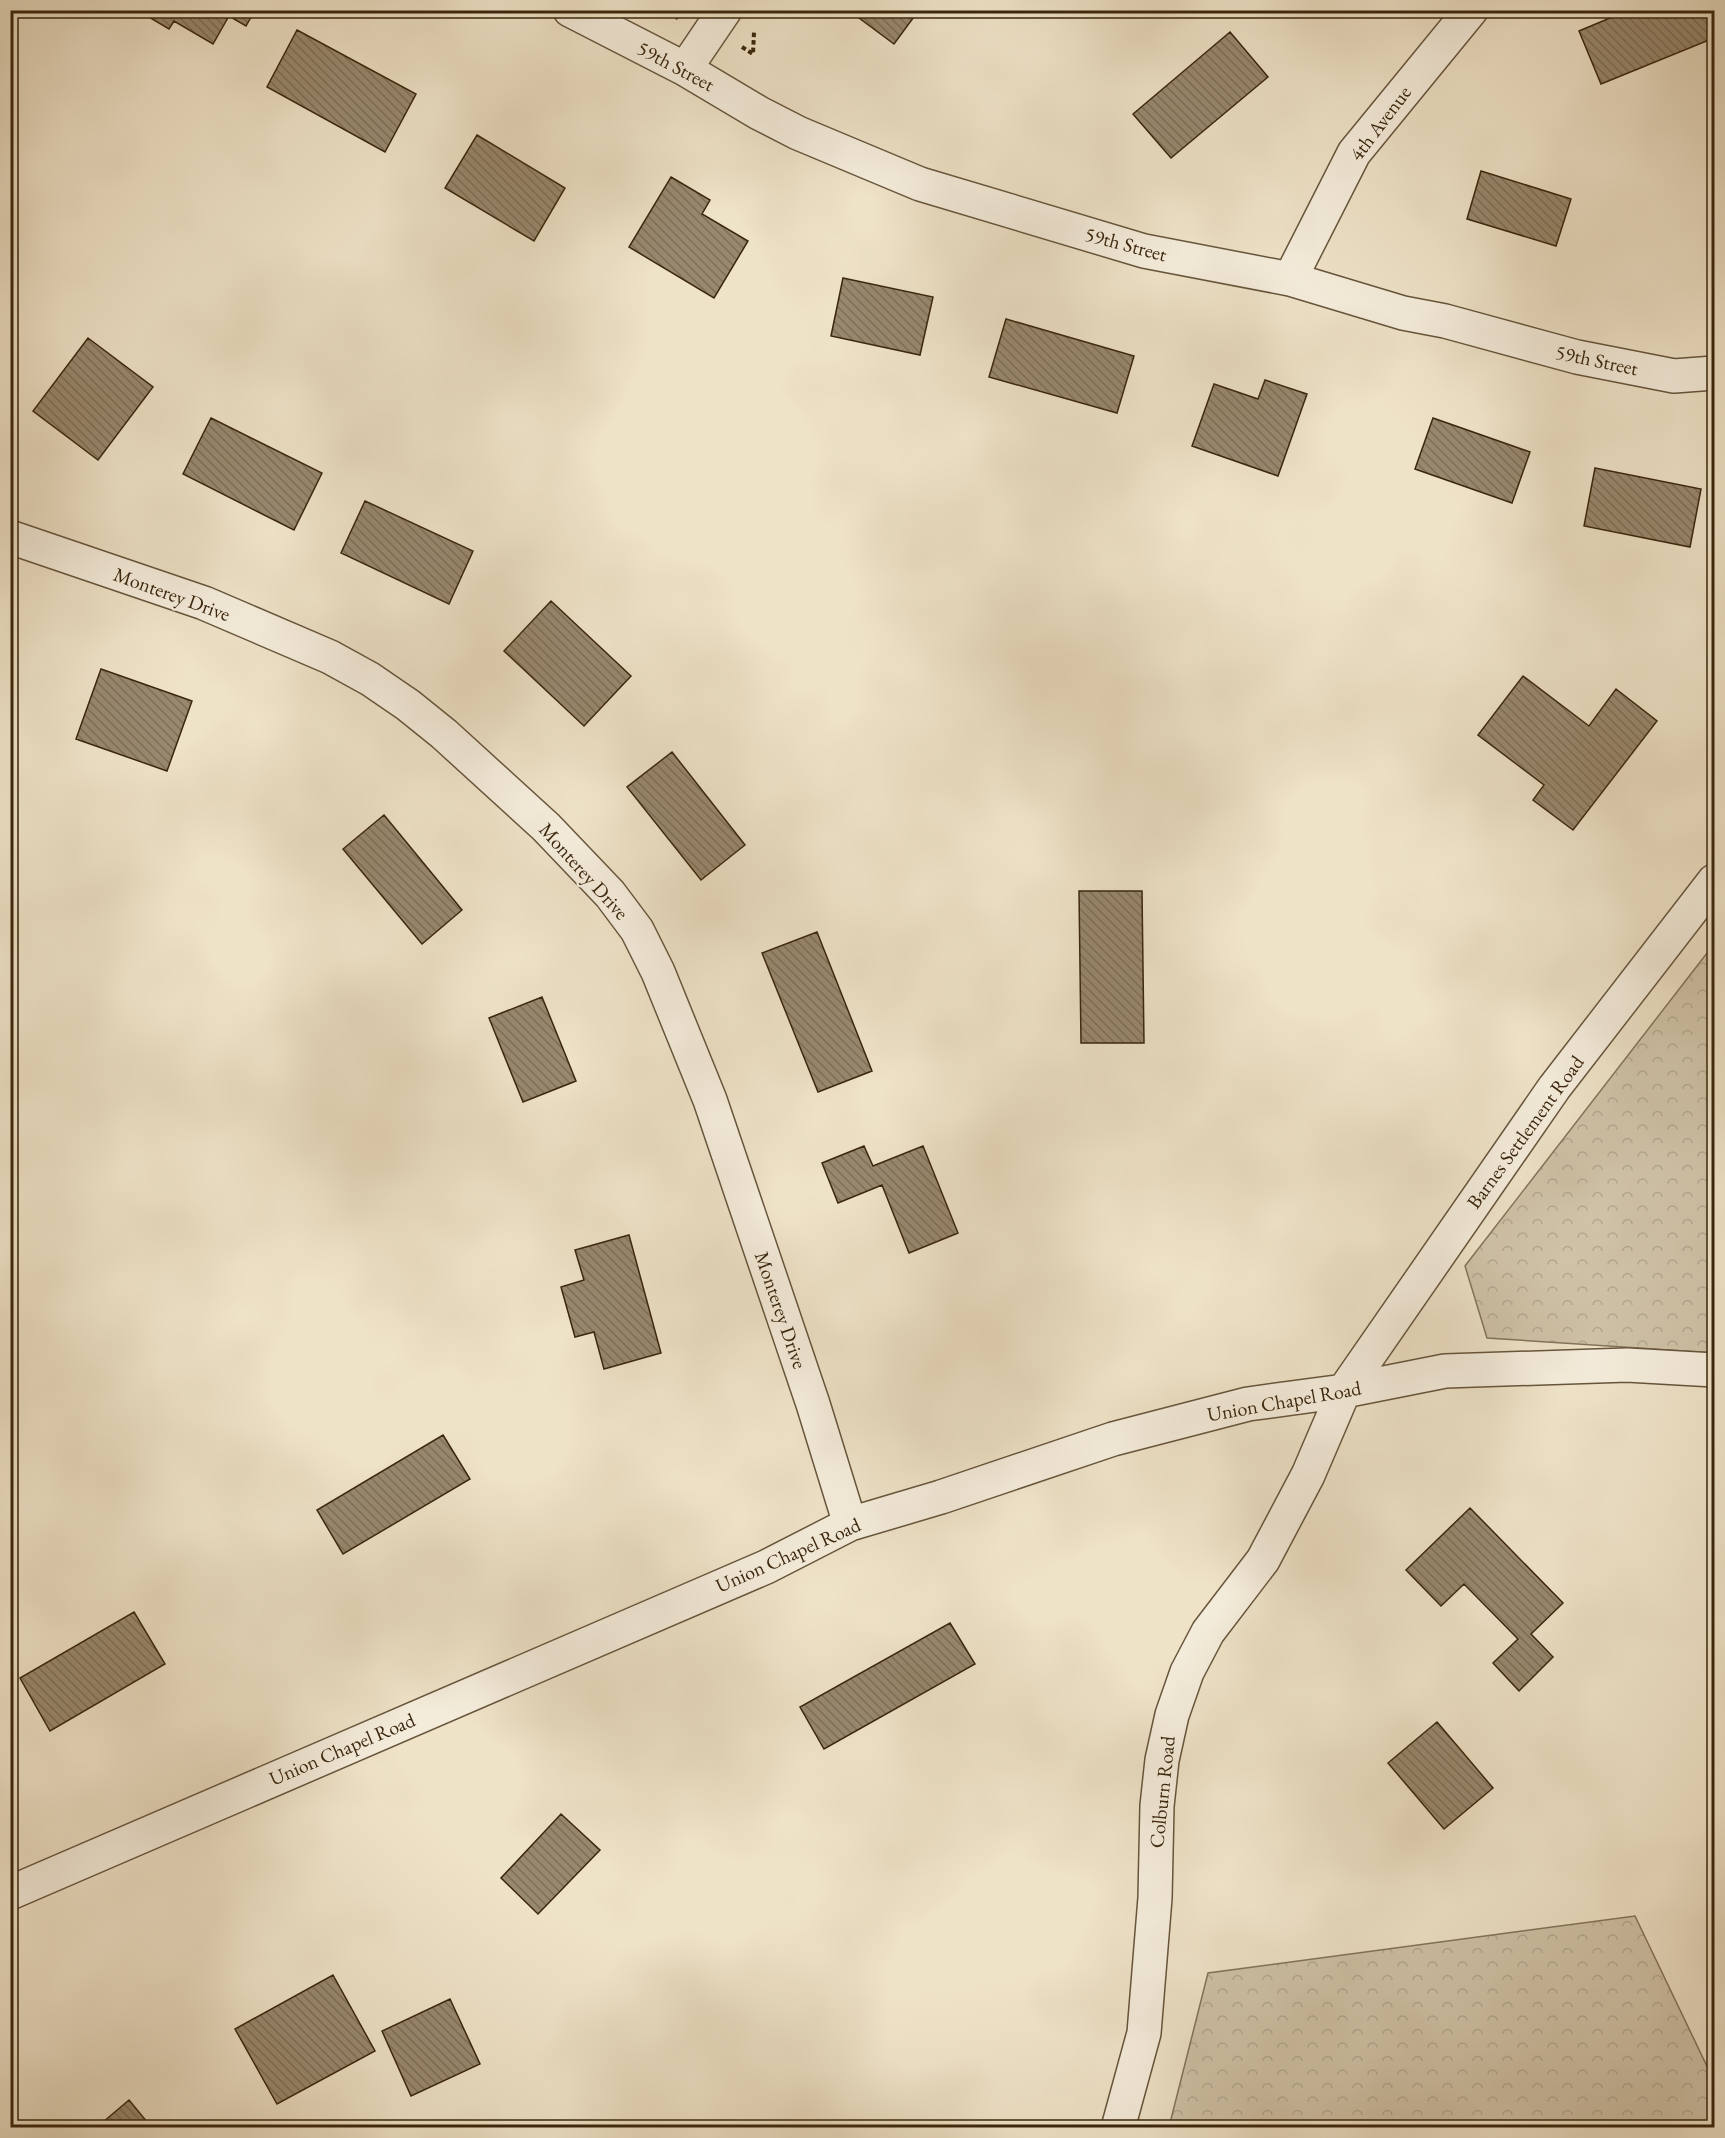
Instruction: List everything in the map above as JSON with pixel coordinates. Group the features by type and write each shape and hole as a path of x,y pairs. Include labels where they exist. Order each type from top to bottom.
{"street":[{"name":"59th Street","path":"570,10 685,69 759,113 798,133 920,184 1144,251 1290,279 1403,313 1445,321 1576,357 1674,376 1714,373"},
{"path":"685,69 724,10"},
{"name":"4th Avenue","path":"1290,279 1354,153 1471,10"},
{"name":"Monterey Drive","path":"10,537 204,603 330,657 370,679 408,705 452,742 546,827 610,894 637,930 658,972 710,1100 813,1404 850,1524"},
{"name":"Barnes Settlement Road","path":"1344,1391 1554,1088 1714,881"},
{"name":"Union Chapel Road","path":"10,1893 766,1567 850,1524 941,1497 1113,1439 1248,1404 1344,1391 1445,1371 1627,1365 1714,1370"},
{"name":"Colburn Road","path":"1118,2127 1144,2033 1155,1898 1157,1806 1162,1760 1172,1714 1187,1672 1208,1632 1263,1560 1308,1475 1344,1391"}],"green space":[{"path":"1714,944 1714,1353 1487,1338 1465,1266"},
{"path":"1635,1916 1714,2081 1714,2127 1169,2127 1208,1973"}],"building":[{"path":"137,10 255,10 246,26 229,16 213,44 174,21 169,29"},
{"path":"852,10 919,10 894,44 851,12"},
{"path":"1629,10 1714,10 1714,38 1601,84 1579,31"},
{"path":"297,30 416,94 385,152 267,87"},
{"path":"1230,32 1268,77 1171,158 1133,114"},
{"path":"477,135 565,188 534,241 445,188"},
{"path":"1481,171 1571,199 1556,246 1467,219"},
{"path":"671,177 710,200 702,214 748,241 714,298 629,247"},
{"path":"843,278 933,297 920,355 831,336"},
{"path":"1006,319 1134,356 1117,413 989,377"},
{"path":"88,338 153,387 98,460 33,411"},
{"path":"1265,380 1307,394 1278,476 1192,446 1214,384 1258,399"},
{"path":"211,418 322,473 294,530 183,474"},
{"path":"1433,418 1530,452 1512,503 1415,469"},
{"path":"1595,468 1701,489 1690,547 1584,526"},
{"path":"365,501 473,551 449,604 341,553"},
{"path":"551,601 631,676 584,726 504,651"},
{"path":"101,669 192,701 167,771 76,739"},
{"path":"1523,676 1589,726 1616,689 1657,721 1573,830 1533,800 1544,785 1478,735"},
{"path":"672,752 745,845 701,880 627,787"},
{"path":"384,815 462,910 422,944 343,849"},
{"path":"1079,891 1142,891 1144,1043 1081,1043"},
{"path":"817,932 872,1071 818,1092 762,953"},
{"path":"542,997 576,1081 523,1102 489,1018"},
{"path":"864,1146 873,1166 923,1146 958,1233 909,1253 882,1185 838,1203 822,1163"},
{"path":"629,1235 661,1353 604,1369 594,1332 575,1337 561,1287 584,1280 575,1250"},
{"path":"443,1435 470,1479 343,1554 317,1510"},
{"path":"1470,1508 1563,1603 1531,1634 1553,1657 1519,1691 1493,1663 1518,1639 1464,1584 1441,1606 1406,1570"},
{"path":"134,1612 165,1664 50,1731 20,1678"},
{"path":"950,1623 975,1664 824,1749 800,1707"},
{"path":"1437,1722 1493,1788 1444,1829 1388,1763"},
{"path":"561,1814 600,1850 538,1914 501,1878"},
{"path":"333,1975 375,2051 277,2104 235,2029"},
{"path":"450,1999 480,2064 411,2096 382,2031"},
{"path":"129,2100 152,2128 96,2128"}]}
